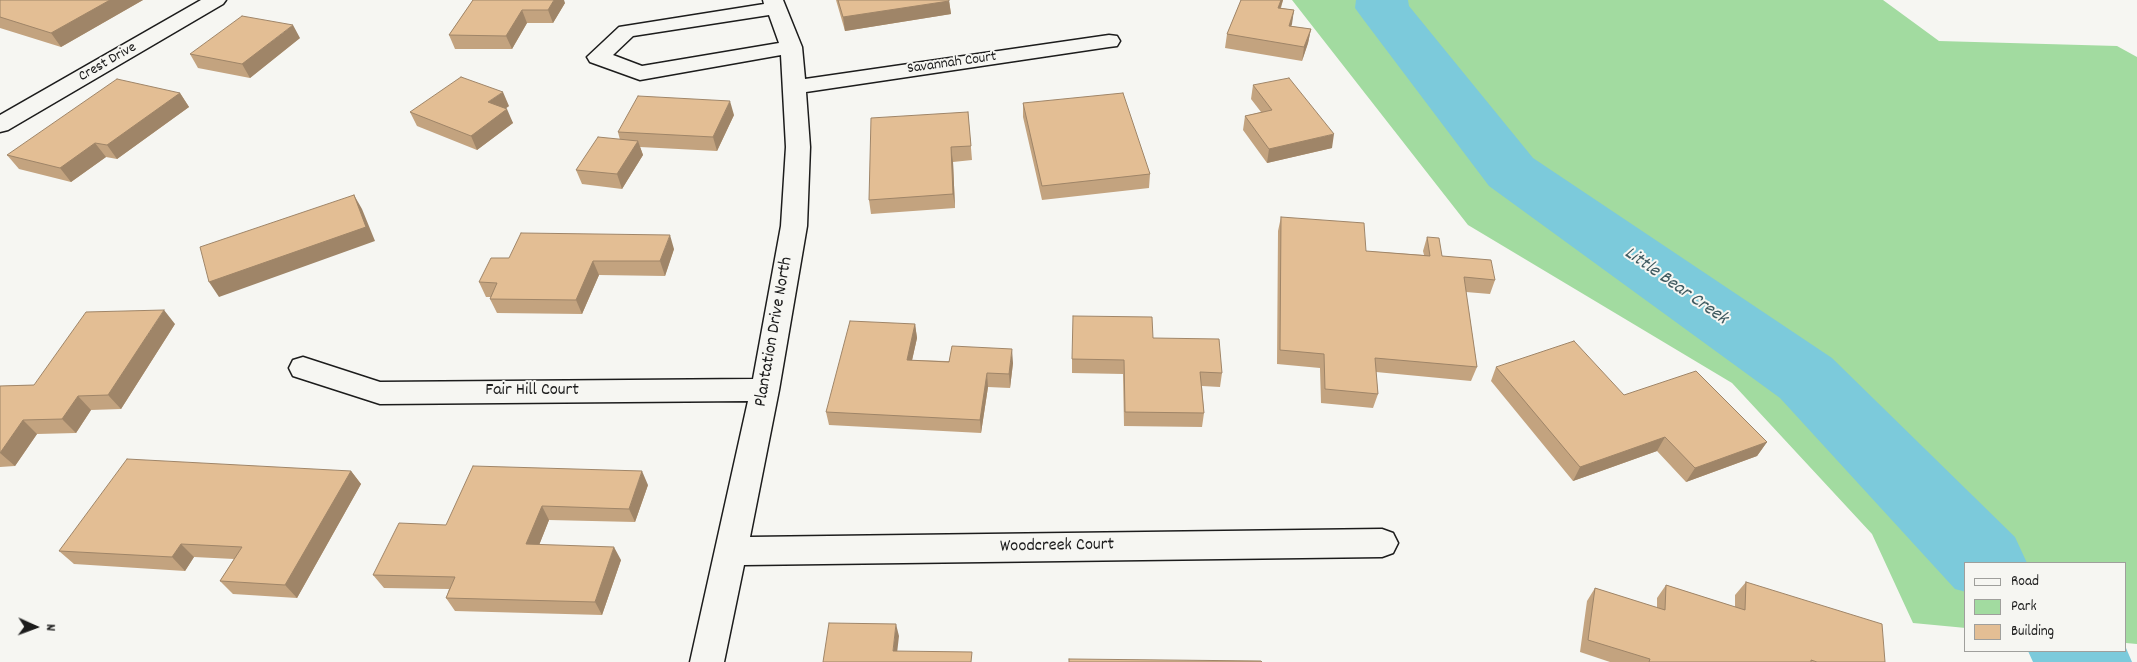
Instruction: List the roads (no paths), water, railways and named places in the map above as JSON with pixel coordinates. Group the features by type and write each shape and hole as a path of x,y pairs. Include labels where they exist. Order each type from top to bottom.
{"street":[{"name":"Crest Drive","path":"0,125 216,0"},
{"name":"Plantation Drive North","path":"706,662 765,390 794,226 798,147 795,87 791,47 775,4"},
{"path":"775,4 626,31 598,57 640,73 791,47"},
{"name":"Savannah Court","path":"795,87 1109,41"},
{"name":"Fair Hill Court","path":"303,368 380,393 765,390"},
{"name":"Woodcreek Court","path":"731,551 1382,542"}],"waterway":[{"name":"Little Bear Creek","path":"1382,0 1382,8 1511,172 1806,378 1984,562"},
{"name":"Little Bear Creek","path":"2074,652 2087,662"}]}
